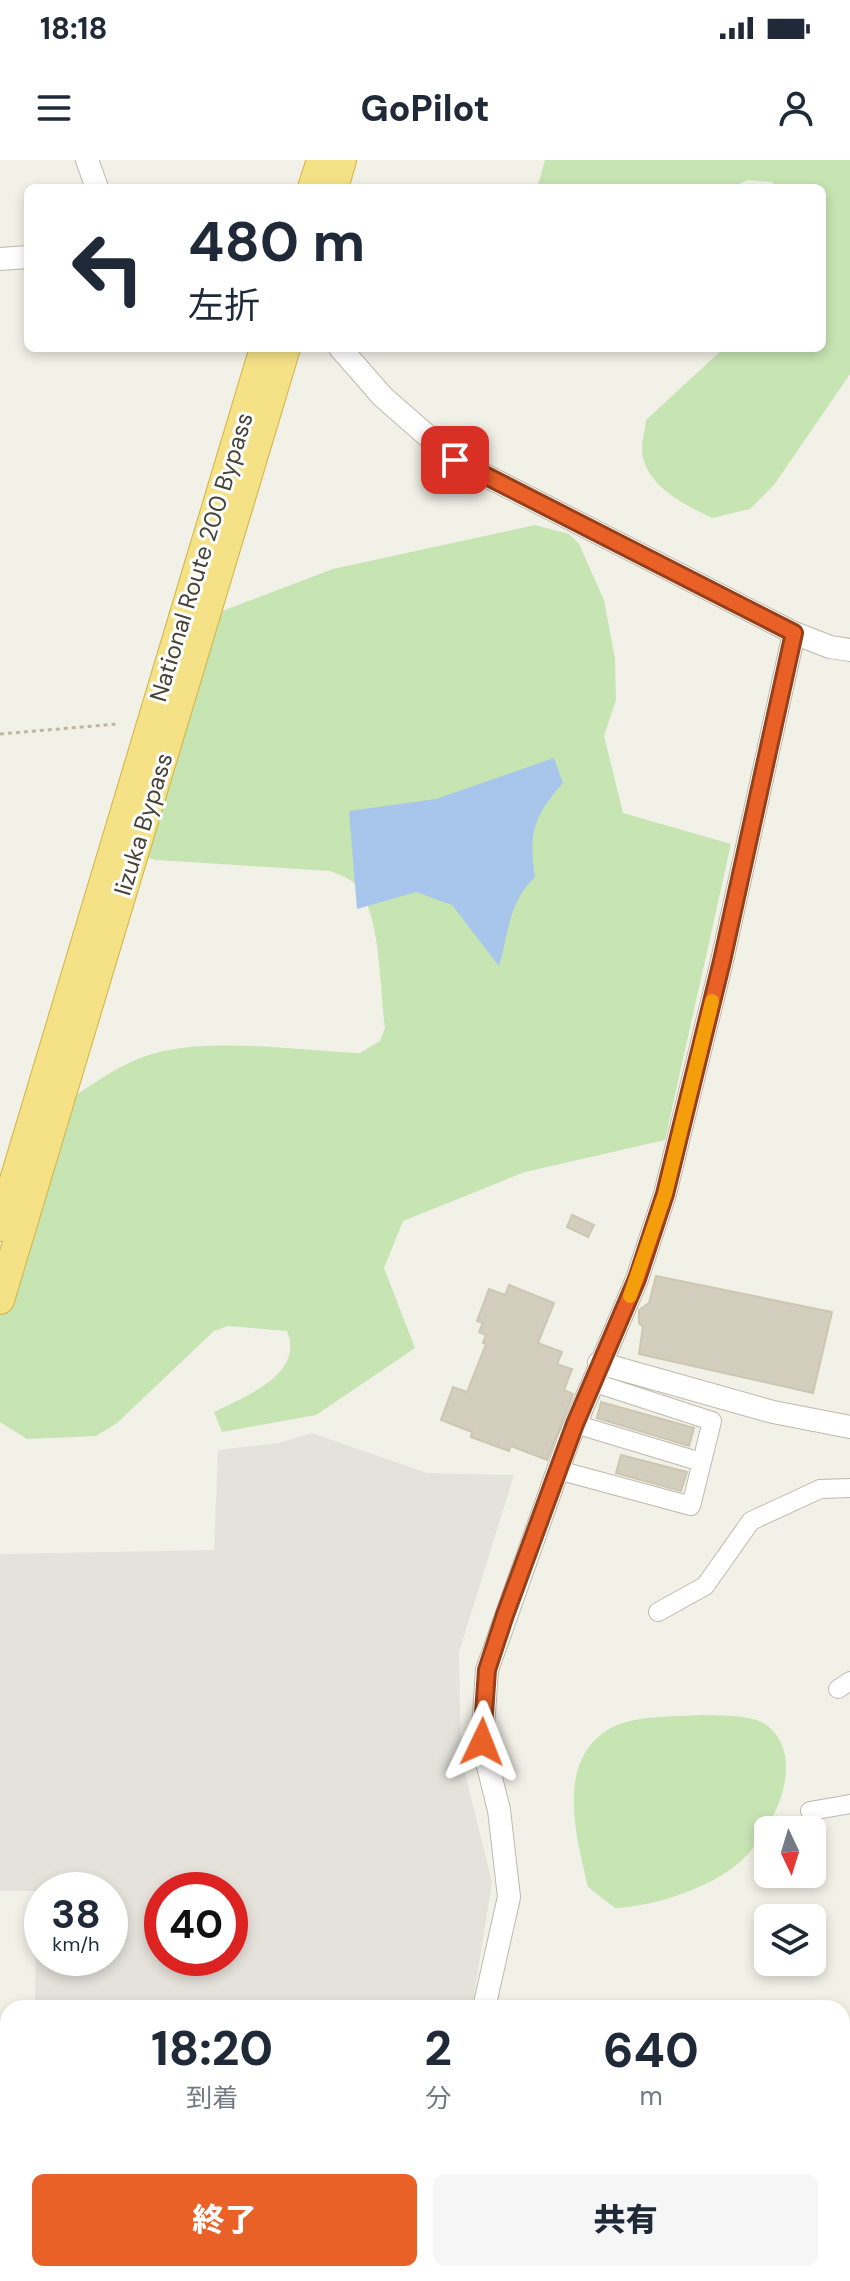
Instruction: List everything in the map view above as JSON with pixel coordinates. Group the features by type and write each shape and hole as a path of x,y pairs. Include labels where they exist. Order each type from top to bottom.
{"highway":[{"path":"313,184 321,160"},
{"path":"335,184 342,160"},
{"name":"National Route 200 Bypass","path":"0,1227 263,352"},
{"name":"Iizuka Bypass","path":"0,1300 285,352"}],"street":[{"path":"87,160 96,184"},
{"path":"0,259 24,257"},
{"path":"344,352 383,397 455,460 794,633 830,647 850,650"},
{"path":"486,2000 509,1897 499,1810 482,1742 487,1670 575,1424 637,1279 665,1194 722,961 794,633"},
{"path":"596,1373 850,1427"},
{"path":"558,1470 691,1506 712,1421 596,1373"},
{"path":"575,1424 701,1462"},
{"path":"658,1612 705,1586 751,1521 820,1489 850,1488"},
{"path":"810,1811 850,1804"}],"path":[{"path":"0,734 117,724"}],"shaded area":[{"path":"312,1433 427,1473 514,1475 459,1652 461,1757 492,1882 473,2000 35,2000 35,1976 128,1976 128,1872 24,1872 24,1891 0,1891 0,1554 214,1550 218,1450 278,1443"}],"green space":[{"path":"545,160 850,160 850,374 774,485 750,509 712,518 661,487 647,469 643,458 646,420 720,352 826,352 826,184 774,184 748,180 738,184 538,184"},
{"path":"535,525 569,534 579,544 604,600 615,659 616,700 604,736 623,813 731,844 665,1140 525,1172 403,1221 384,1268 415,1348 316,1415 222,1432 214,1412 269,1382 288,1360 290,1346 287,1331 228,1326 214,1331 117,1423 96,1436 27,1439 0,1422 0,1296 61,1105 111,1072 153,1054 211,1046 360,1053 380,1041 385,1028 371,915 365,899 351,881 330,871 157,860 130,854 209,616 333,569"},
{"path":"738,1716 763,1723 780,1741 786,1774 773,1816 754,1816 754,1846 736,1865 721,1876 686,1892 649,1903 615,1908 588,1887 575,1826 575,1783 580,1763 590,1745 606,1731 653,1717"}],"water":[{"path":"554,758 563,783 545,805 536,826 532,849 535,877 514,908 499,966 452,905 416,892 357,909 349,811 436,799"}],"building":[{"path":"572,1215 594,1225 588,1237 567,1227"},
{"path":"656,1276 832,1312 813,1393 639,1354 643,1327 639,1323 639,1310 649,1303"},
{"path":"509,1285 554,1303 538,1343 562,1352 557,1364 572,1369 564,1390 573,1394 547,1460 511,1446 509,1451 471,1437 472,1432 441,1420 453,1387 467,1392 486,1344 483,1343 486,1335 479,1332 483,1323 477,1321 489,1289 505,1295"},
{"path":"601,1402 694,1428 689,1446 597,1418"},
{"path":"621,1455 687,1472 681,1491 616,1473"}],"slow traffic":[{"path":"630,1296 665,1194 712,1001"}],"route":[{"path":"455,460 794,633 722,961 665,1194 637,1279 575,1424 505,1615 487,1670 482,1742"}]}
